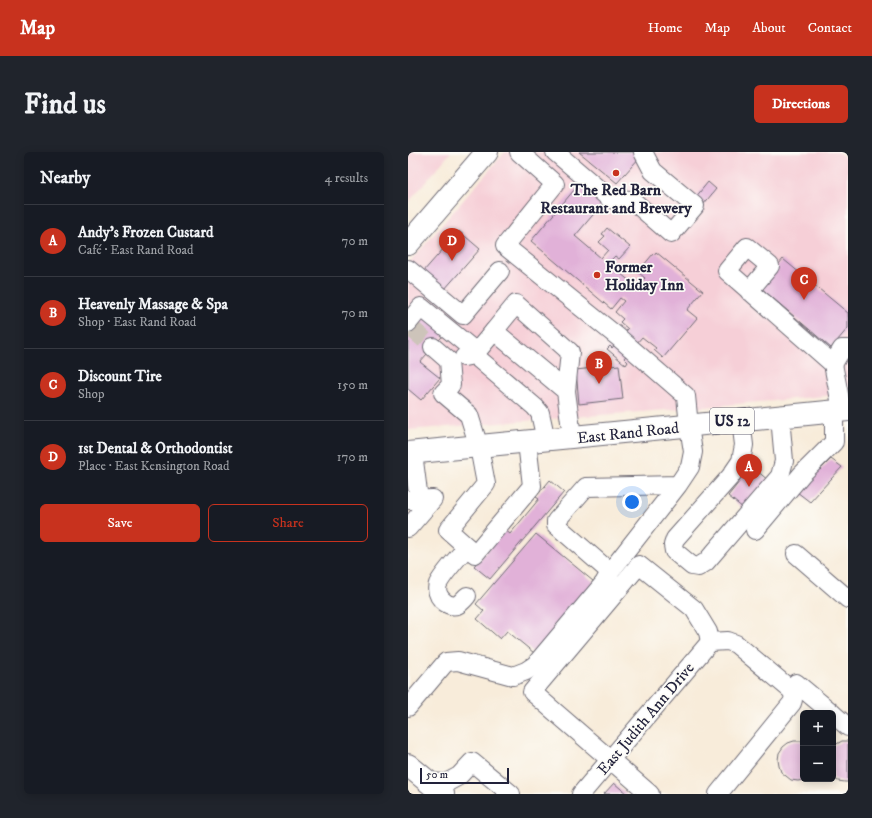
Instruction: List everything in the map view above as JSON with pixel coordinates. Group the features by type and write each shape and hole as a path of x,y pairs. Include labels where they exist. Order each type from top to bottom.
{"main road":[{"path":"408,244 487,152"},
{"name":"East Rand Road","path":"411,453 841,411"},
{"path":"408,764 436,788"}],"street":[{"path":"408,707 446,662 458,661 513,676 526,671 535,664 604,583 610,572 678,485 690,467 693,452 686,396 618,337 505,246 555,184 519,152"},
{"path":"555,152 610,199 632,200 671,234 695,206 653,171 644,152"},
{"path":"408,269 463,315 500,271"},
{"path":"749,291 833,364 841,411 834,442 802,474 755,530"},
{"path":"449,361 475,354 516,304 570,352 566,391 572,437"},
{"path":"409,326 421,307 540,413 532,486 438,585 438,595 442,600 449,604 457,605 467,596"},
{"path":"494,331 566,391"},
{"path":"433,347 449,361 451,384 443,393 469,415 479,446 486,484 448,530 471,550"},
{"path":"833,364 842,349 848,349"},
{"path":"740,420 744,445 741,461 730,477 675,539 673,545 674,551 692,566 698,567 706,562 780,476 784,462 780,417"},
{"path":"408,528 433,499 413,500 411,453"},
{"path":"610,572 559,529 556,525 556,521 586,487 678,485"},
{"path":"796,554 848,599"},
{"path":"650,794 611,758 532,692 639,565 694,609 708,632 710,642 728,641 736,644 791,690 793,694 794,699 792,703 718,794"},
{"name":"East Judith Ann Drive","path":"581,794 710,642"},
{"path":"796,683 827,710"},
{"path":"836,717 848,727"},
{"path":"436,788 459,776 472,762 511,794"}],"shaded area":[{"path":"408,152 451,152 408,203"},
{"path":"505,152 838,152 848,160 848,394 704,407 408,430 408,264"}],"building":[{"name":"The Red Barn Restaurant and Brewery","path":"579,152 634,152 640,157 617,183"},
{"path":"708,182 716,189 703,205 695,198"},
{"name":"Former Holiday Inn","path":"580,183 603,203 575,236 601,258 608,250 599,242 605,236 602,234 607,228 630,247 619,259 615,256 608,263 632,283 630,286 634,290 645,278 638,272 656,252 703,291 687,310 697,318 663,358 654,350 656,348 642,337 624,358 628,362 626,365 607,349 610,346 612,348 628,329 620,322 623,319 615,312 624,301 620,298 611,309 531,241"},
{"path":"459,231 480,249 444,290 423,272"},
{"path":"783,259 848,313 848,328 831,348 760,287"},
{"path":"424,312 447,331 420,362 440,378 421,400 408,389 408,331"},
{"path":"619,365 623,399 579,404 576,370"},
{"path":"831,459 842,467 810,502 797,492 817,468 820,470"},
{"path":"749,464 769,481 743,508 728,496 740,481 737,479"},
{"path":"550,480 564,492 490,579 474,566 505,530 510,534 539,499 536,497"},
{"path":"536,534 599,586 539,657 507,631 500,639 477,619 484,611 476,604"},
{"path":"800,741 800,781 791,780 781,772 779,766 779,753 788,743"},
{"path":"842,741 848,741 848,782 836,780 836,744"},
{"path":"614,783 627,794 604,794"}],"tunnel":[{"path":"411,328 433,347"}],"place":[{"name":"The Red Barn Restaurant and Brewery","path":"616,173"},
{"name":"1st Dental & Orthodontist","path":"452,261"},
{"name":"Former Holiday Inn","path":"597,275"},
{"name":"Discount Tire","path":"804,300"},
{"name":"Heavenly Massage & Spa","path":"599,384"},
{"name":"Andy's Frozen Custard","path":"749,487"}]}
